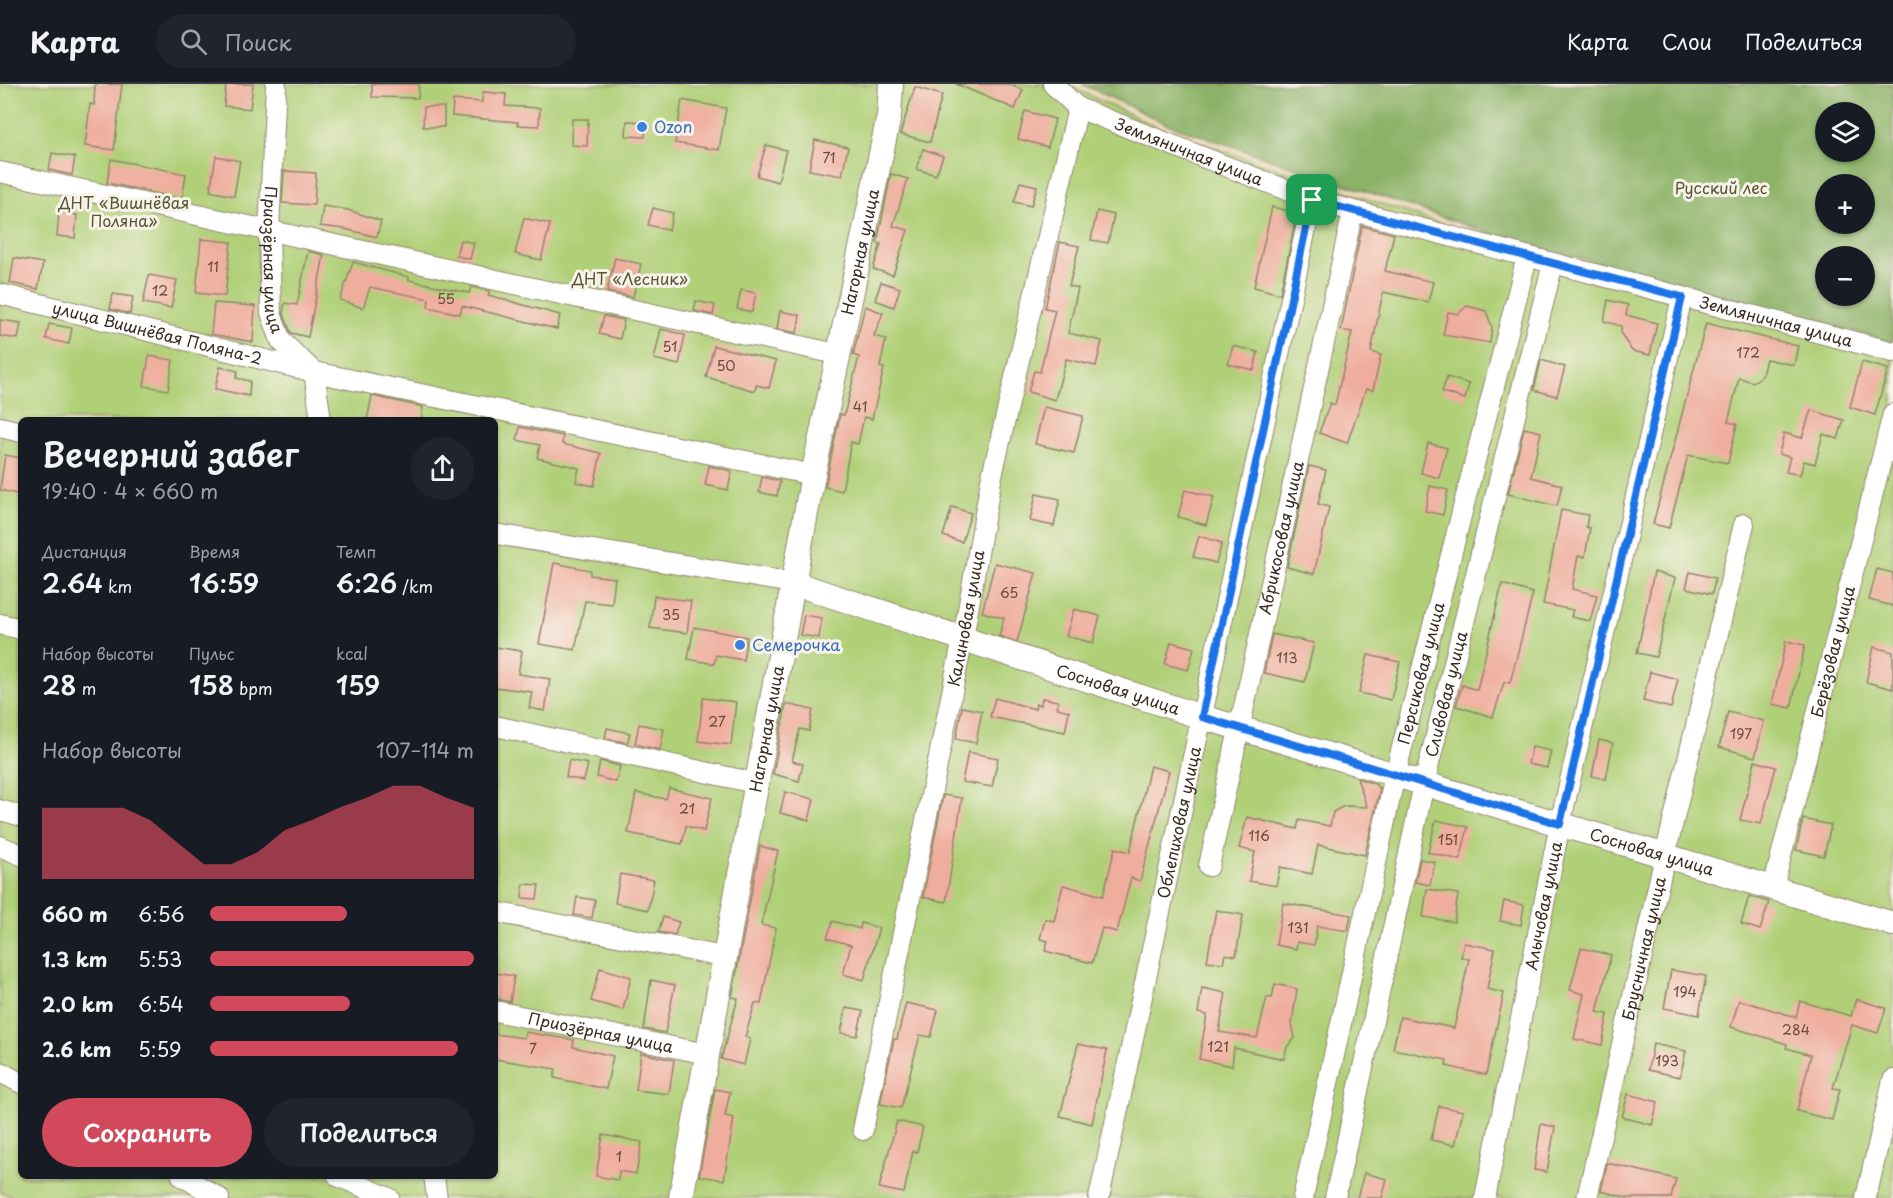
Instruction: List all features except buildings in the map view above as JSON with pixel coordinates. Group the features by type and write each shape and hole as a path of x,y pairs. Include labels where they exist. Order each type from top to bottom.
{"street":[{"name":"Приозёрная улица","path":"276,84 269,231 271,313 281,341 314,372"},
{"name":"Нагорная улица","path":"681,1198 813,475 889,116 891,84"},
{"name":"Земляничная улица","path":"1053,84 1078,108 1312,200 1893,352"},
{"name":"Калиновая улица","path":"862,1130 963,638 991,480 1078,108"},
{"path":"0,172 837,354"},
{"name":"Облепиховая улица","path":"1099,1198 1312,200"},
{"name":"Абрикосовая улица","path":"1209,866 1353,211"},
{"name":"Персиковая улица","path":"1303,1198 1395,775 1527,256"},
{"name":"Сливовая улица","path":"1335,1198 1424,784 1553,263"},
{"name":"улица Вишнёвая Поляна-2","path":"0,294 314,372 813,475"},
{"name":"Алычовая улица","path":"1485,1198 1560,824 1682,297"},
{"path":"314,372 321,417"},
{"name":"Берёзовая улица","path":"1773,888 1893,414"},
{"path":"0,427 18,431"},
{"name":"Брусничная улица","path":"1587,1198 1744,524"},
{"path":"498,534 793,583"},
{"name":"Сосновая улица","path":"793,583 1240,729 1893,924"},
{"path":"0,624 18,628"},
{"path":"498,727 755,783"},
{"path":"0,810 18,815"},
{"path":"0,846 18,854"},
{"path":"498,913 724,957"},
{"name":"Приозёрная улица","path":"498,1012 707,1054"},
{"path":"0,1072 18,1081"},
{"path":"1866,1198 1893,1080"},
{"path":"187,1179 219,1198"},
{"path":"345,1179 389,1198"},
{"path":"434,1179 437,1198"}],"green space":[{"path":"0,84 1065,84 1168,132 1507,246 1893,346 1893,1198 18,1198 0,1192"},
{"name":"Русский лес","path":"1082,84 1893,84 1893,342 1504,238 1167,124"}],"place":[{"name":"Ozon","path":"642,127"},
{"name":"Семерочка","path":"740,645"}],"route":[{"path":"1312,200 1682,297 1560,824 1202,717 1312,200"}],"park label":[{"name":"ДНТ «Вишнёвая Поляна»","path":"124,212"},
{"name":"ДНТ «Лесник»","path":"630,279"}]}
